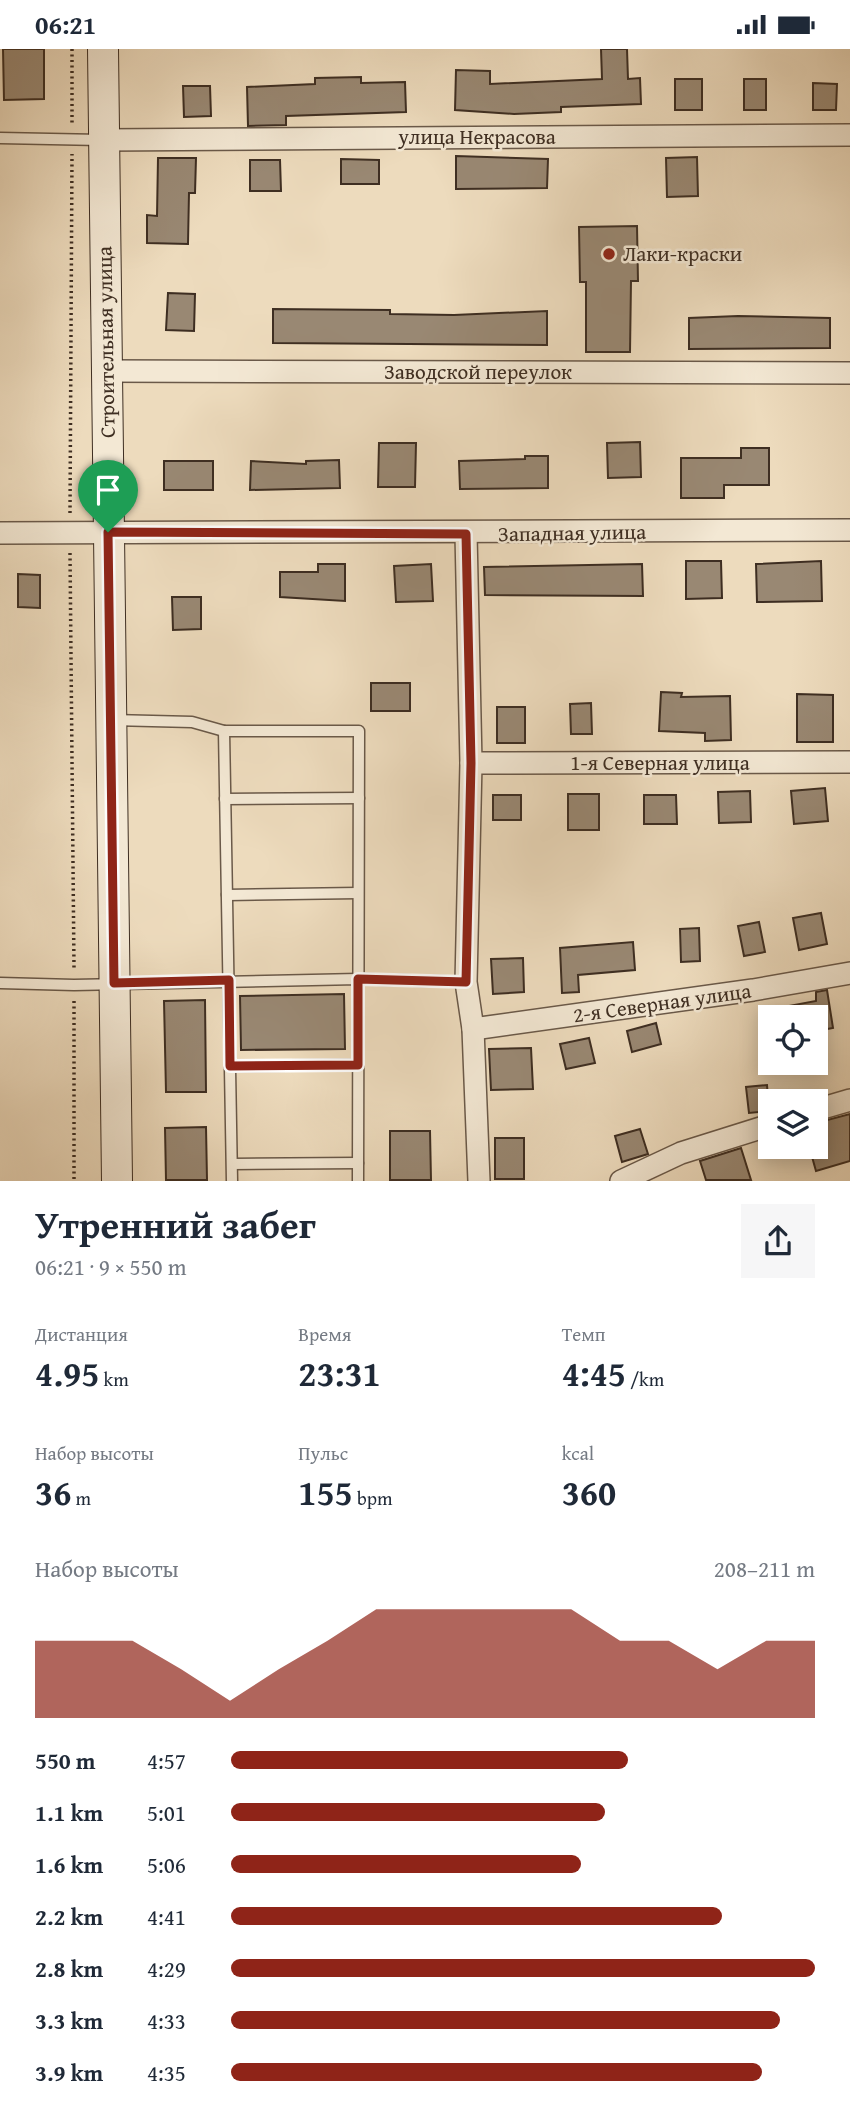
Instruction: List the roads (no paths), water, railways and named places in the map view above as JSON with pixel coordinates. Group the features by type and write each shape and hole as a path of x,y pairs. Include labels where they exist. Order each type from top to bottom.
{"street":[{"name":"Строительная улица","path":"103,49 117,1181"},
{"name":"улица Некрасова","path":"104,140 850,135"},
{"name":"Заводской переулок","path":"107,371 850,373"},
{"name":"Западная улица","path":"0,533 466,534 850,530"},
{"path":"466,534 471,763 466,982 473,1029 479,1181"},
{"name":"1-я Северная улица","path":"471,763 850,762"},
{"name":"2-я Северная улица","path":"473,1029 753,990 850,973"},
{"path":"828,1107 850,1100"},
{"path":"621,1181 681,1153 758,1129"}],"lane":[{"path":"0,138 104,140"},
{"path":"110,720 192,722 224,731 359,731 358,1181"},
{"path":"224,731 232,1181"},
{"path":"225,799 359,798"},
{"path":"227,895 358,893"},
{"path":"0,983 74,985 358,979 466,982"},
{"path":"230,1066 358,1065"},
{"path":"233,1164 358,1163"}],"place":[{"name":"Лаки-краски","path":"609,254"}]}
